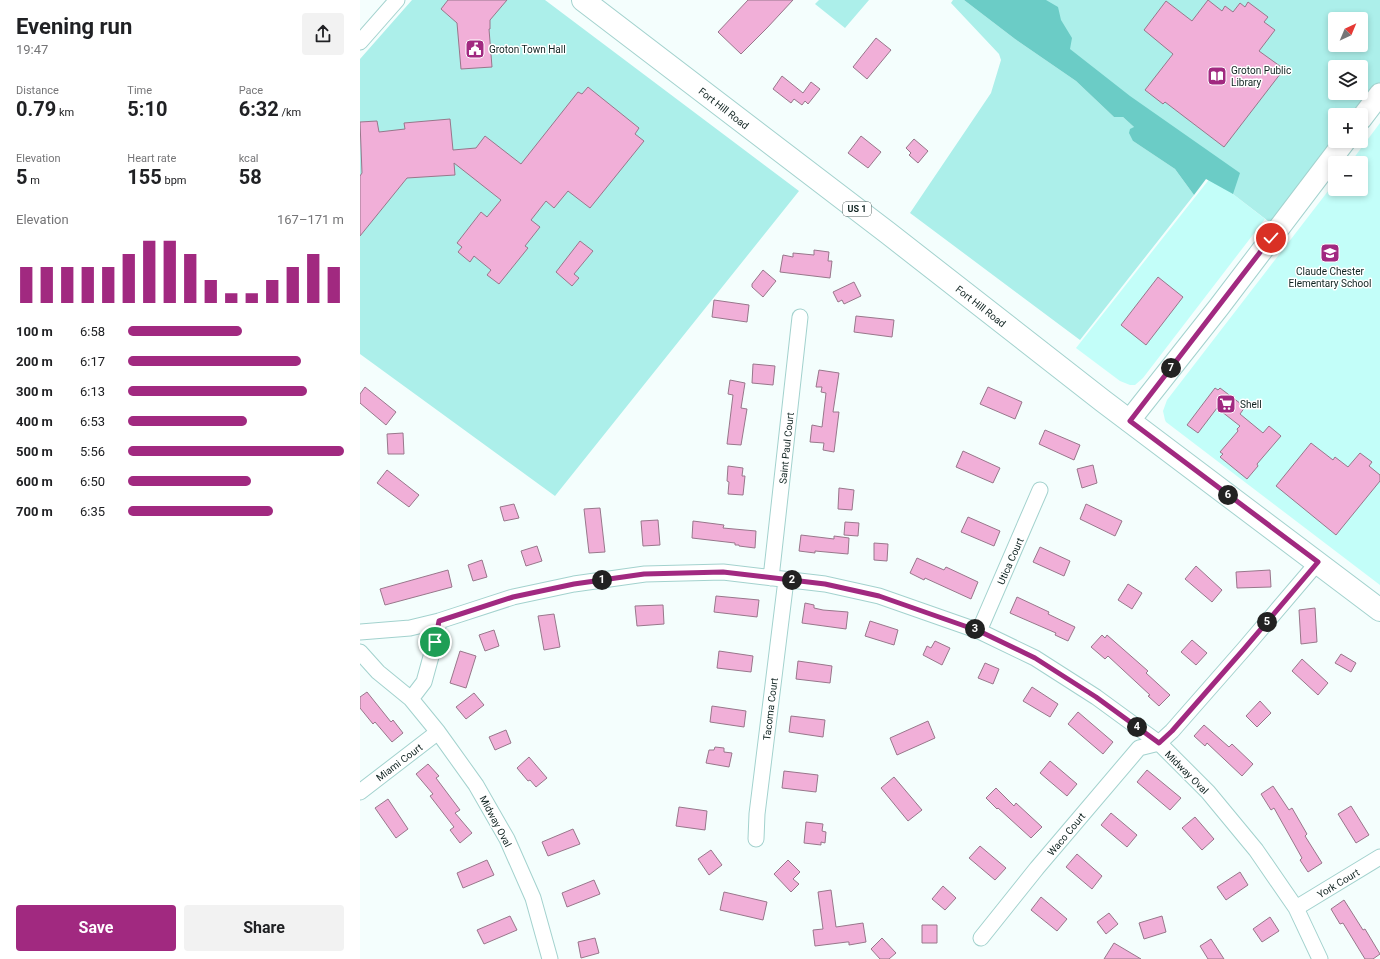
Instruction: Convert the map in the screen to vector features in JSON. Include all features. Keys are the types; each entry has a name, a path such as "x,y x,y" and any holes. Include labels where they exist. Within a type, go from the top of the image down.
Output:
{"main road":[{"name":"Fort Hill Road","path":"583,0 888,233 1130,421 1380,610"},
{"path":"1368,110 1380,94"},
{"path":"1130,421 1340,148"}],"street":[{"path":"363,34 397,0"},
{"name":"Saint Paul Court","path":"771,578 800,317"},
{"name":"Utica Court","path":"979,631 1040,490"},
{"path":"1159,743 1172,731 1318,562"},
{"name":"Midway Oval","path":"360,632 410,628 439,621 513,597 574,584 644,574 723,572 825,584 879,596 979,631 1035,658 1096,697 1159,743 1208,792 1256,850 1296,908 1320,959"},
{"name":"Tacoma Court","path":"756,839 758,806 786,580"},
{"path":"411,699 424,682 439,621"},
{"name":"Midway Oval","path":"360,652 378,672 411,699 438,732 476,785 507,839 534,898 550,959"},
{"name":"Miami Court","path":"360,792 438,732"},
{"name":"Waco Court","path":"981,938 1037,868 1139,748 1159,743"},
{"name":"York Court","path":"1296,908 1380,857"}],"shaded area":[{"path":"412,0 545,0 799,191 555,496 360,354 360,59"},
{"path":"819,0 869,0 845,28 815,4"},
{"path":"953,0 964,0 1015,39 1076,81 1114,117 1123,117 1134,127 1133,141 1175,169 1194,195 1080,340 910,213 991,93 1001,60 999,54 951,3"},
{"path":"964,0 1046,0 1058,7 1061,20 1072,38 1070,49 1130,96 1240,173 1233,194 1206,179 1194,195 1175,169 1133,141 1129,133 1130,129 1134,127 1123,117 1114,117 1076,81 1015,39"},
{"path":"981,0 1380,0 1380,95 1368,108 1328,108 1328,148 1329,148 1270,223 1266,225 1268,221"},
{"path":"1380,123 1380,585 1166,422 1163,411 1167,400 1328,191 1328,196 1368,196 1368,156 1355,156 1361,148 1368,148 1368,139"},
{"path":"1211,177 1265,219 1143,378 1135,385 1130,385 1120,381 1076,348"}],"building":[{"name":"Groton Town Hall","path":"448,0 507,0 490,20 489,29 492,67 461,69 457,23 441,9"},
{"path":"748,0 793,0 741,54 718,32"},
{"name":"Groton Public Library","path":"1208,0 1222,11 1225,6 1233,12 1240,3 1245,7 1248,2 1268,17 1264,22 1275,30 1259,51 1284,69 1224,147 1165,102 1163,104 1145,90 1173,54 1144,30 1166,1 1192,21"},
{"path":"876,38 891,50 867,79 853,67"},
{"path":"782,76 803,93 811,82 820,89 808,104 805,101 802,105 794,99 791,103 773,89"},
{"path":"588,87 639,128 635,134 644,141 590,208 568,191 554,208 546,201 531,220 540,227 525,246 528,248 499,284 487,275 491,270 474,256 470,262 458,252 462,247 457,243 481,212 487,217 501,200 454,163 455,175 407,178 360,236 360,176 362,173 360,122 377,121 379,132 405,129 404,123 450,119 453,150 476,148 485,136 521,164 578,92 582,94"},
{"path":"861,136 881,152 868,168 848,153"},
{"path":"914,139 928,151 918,163 909,155 911,153 906,148"},
{"path":"580,241 593,251 574,274 579,278 572,286 556,272"},
{"path":"814,250 829,252 828,261 832,261 830,278 780,272 783,255 793,257 793,253 814,255"},
{"path":"763,270 776,281 763,297 752,287 752,284"},
{"path":"1158,277 1183,297 1146,345 1121,325"},
{"path":"854,282 861,296 844,304 842,300 838,302 833,292"},
{"path":"714,300 749,305 747,322 712,317"},
{"path":"856,316 894,320 892,337 854,332"},
{"path":"753,364 775,366 773,385 752,383"},
{"path":"819,370 839,373 833,412 839,412 834,452 823,450 824,443 810,442 812,425 822,427 826,393 821,392 822,387 816,387"},
{"path":"730,380 745,383 741,408 747,409 741,445 727,444 733,395 728,394"},
{"path":"365,387 396,412 386,425 360,403 360,394"},
{"path":"988,387 1022,402 1015,419 980,404"},
{"path":"1215,388 1218,390 1220,388 1245,407 1240,414 1263,433 1269,426 1281,436 1257,464 1258,466 1247,479 1220,457 1223,454 1220,452 1238,431 1237,429 1240,426 1217,408 1198,433 1187,425"},
{"path":"1045,430 1080,445 1074,460 1039,444"},
{"path":"403,433 404,454 388,454 387,434"},
{"path":"1311,443 1333,460 1335,457 1348,467 1360,453 1372,462 1369,466 1380,475 1380,481 1336,535 1276,486"},
{"path":"963,451 1000,468 993,483 956,467"},
{"path":"1093,465 1097,483 1082,488 1077,469"},
{"path":"728,466 743,468 742,476 745,476 743,495 728,494"},
{"path":"387,470 419,495 409,507 377,483"},
{"path":"839,488 854,490 852,510 838,509"},
{"path":"514,504 519,518 504,521 500,507"},
{"path":"1086,504 1122,521 1115,536 1080,519"},
{"path":"600,508 605,552 589,553 584,509"},
{"path":"968,517 1000,531 994,546 961,532"},
{"path":"658,520 660,545 643,546 641,521"},
{"path":"693,521 724,525 723,528 756,531 755,548 735,545 735,543 692,538"},
{"path":"845,522 859,523 858,536 844,535"},
{"path":"801,535 834,539 834,536 849,538 848,554 799,551"},
{"path":"874,543 888,544 887,561 874,560"},
{"path":"537,546 542,561 526,566 521,551"},
{"path":"1040,547 1070,561 1064,576 1033,562"},
{"path":"917,558 944,570 946,567 978,582 971,599 925,578 924,580 910,573"},
{"path":"482,560 487,577 473,581 468,565"},
{"path":"1196,566 1222,590 1212,602 1185,579"},
{"path":"448,570 452,587 385,605 380,589"},
{"path":"1270,570 1271,587 1237,588 1236,572"},
{"path":"1128,584 1142,593 1132,609 1118,600"},
{"path":"716,596 759,600 757,617 714,612"},
{"path":"1017,597 1049,612 1048,614 1075,627 1068,641 1055,635 1056,633 1010,613"},
{"path":"805,603 814,605 814,608 823,610 848,612 846,629 802,623"},
{"path":"663,605 664,624 637,626 635,606"},
{"path":"1315,608 1317,642 1301,644 1299,610"},
{"path":"554,614 560,647 544,650 538,616"},
{"path":"870,621 898,630 894,645 865,636"},
{"path":"494,630 499,646 485,651 479,635"},
{"path":"1102,635 1105,638 1107,635 1148,671 1146,673 1170,695 1159,706 1148,696 1150,695 1108,656 1105,659 1091,647"},
{"path":"1192,640 1207,653 1196,665 1181,652"},
{"path":"935,641 950,648 942,665 923,655 927,646 931,648"},
{"path":"460,651 476,656 466,688 450,683"},
{"path":"719,651 753,656 751,672 717,668"},
{"path":"1341,654 1356,663 1351,672 1335,663"},
{"path":"1302,659 1328,683 1318,695 1292,671"},
{"path":"798,661 832,666 830,683 796,679"},
{"path":"985,663 999,669 993,684 978,678"},
{"path":"1032,687 1058,704 1050,717 1023,701"},
{"path":"367,692 391,722 393,720 403,733 392,742 375,722 373,724 360,708 360,697"},
{"path":"474,693 484,705 466,719 456,707"},
{"path":"1260,701 1271,713 1257,727 1246,716"},
{"path":"712,706 746,711 744,727 710,722"},
{"path":"1078,712 1113,742 1103,754 1068,724"},
{"path":"791,716 825,720 823,737 789,732"},
{"path":"928,721 935,738 897,755 890,738"},
{"path":"1204,725 1229,747 1232,744 1253,764 1242,776 1207,743 1205,746 1194,736"},
{"path":"506,730 511,743 495,750 489,737"},
{"path":"715,747 724,748 724,752 732,753 729,767 706,763 709,750 714,750"},
{"path":"529,757 547,778 536,787 530,780 528,781 517,768"},
{"path":"1050,761 1077,784 1067,796 1040,773"},
{"path":"428,764 439,776 436,778 460,810 455,813 472,833 460,843 450,830 454,827 430,796 433,794 416,774"},
{"path":"1147,770 1181,798 1170,810 1137,782"},
{"path":"784,771 818,775 816,792 782,788"},
{"path":"894,777 922,810 908,821 881,788"},
{"path":"1273,786 1289,810 1292,808 1307,834 1305,836 1322,863 1308,872 1300,860 1302,858 1274,808 1271,810 1261,794"},
{"path":"996,788 1014,806 1016,803 1042,827 1031,838 986,798"},
{"path":"388,799 408,829 396,838 375,808"},
{"path":"1351,806 1369,835 1356,843 1338,814"},
{"path":"679,807 707,811 705,830 676,826"},
{"path":"1111,813 1137,835 1127,847 1101,825"},
{"path":"1195,817 1214,839 1202,850 1182,828"},
{"path":"806,822 823,824 822,831 826,832 825,843 821,842 821,845 804,843"},
{"path":"573,829 580,844 548,856 542,842"},
{"path":"980,846 1006,868 995,880 969,858"},
{"path":"711,850 722,865 709,875 698,859"},
{"path":"1077,854 1102,876 1092,889 1066,867"},
{"path":"487,860 494,875 463,888 457,873"},
{"path":"788,860 800,872 793,879 799,884 791,892 774,874"},
{"path":"1240,872 1248,885 1226,900 1217,887"},
{"path":"594,880 600,894 567,907 562,893"},
{"path":"943,886 956,898 945,910 932,899"},
{"path":"831,890 836,927 863,923 866,942 849,945 849,942 847,942 815,946 813,930 823,929 818,892"},
{"path":"724,892 767,902 763,920 720,910"},
{"path":"1041,897 1067,919 1057,931 1031,910"},
{"path":"1344,900 1363,930 1365,929 1380,954 1373,959 1365,959 1343,923 1340,924 1331,909"},
{"path":"1109,913 1118,924 1106,934 1097,922"},
{"path":"510,916 517,930 484,944 477,930"},
{"path":"1162,916 1166,932 1144,939 1139,923"},
{"path":"1270,917 1279,931 1262,942 1253,929"},
{"path":"922,925 937,925 937,943 922,943"},
{"path":"595,938 599,953 581,958 578,942"},
{"path":"882,938 896,953 889,959 880,959 871,949"},
{"path":"1211,939 1224,959 1208,959 1200,946"},
{"path":"1114,943 1141,959 1104,959"}],"place":[{"name":"Groton Town Hall","path":"475,49"},
{"name":"Groton Public Library","path":"1217,76"},
{"name":"Claude Chester Elementary School","path":"1330,253"},
{"name":"Shell","path":"1226,404"}],"route":[{"path":"435,642 439,621 513,597 574,584 644,574 723,572 825,584 879,596 979,631 1035,658 1096,697 1159,743 1172,731 1318,562 1130,421 1271,238"}]}
